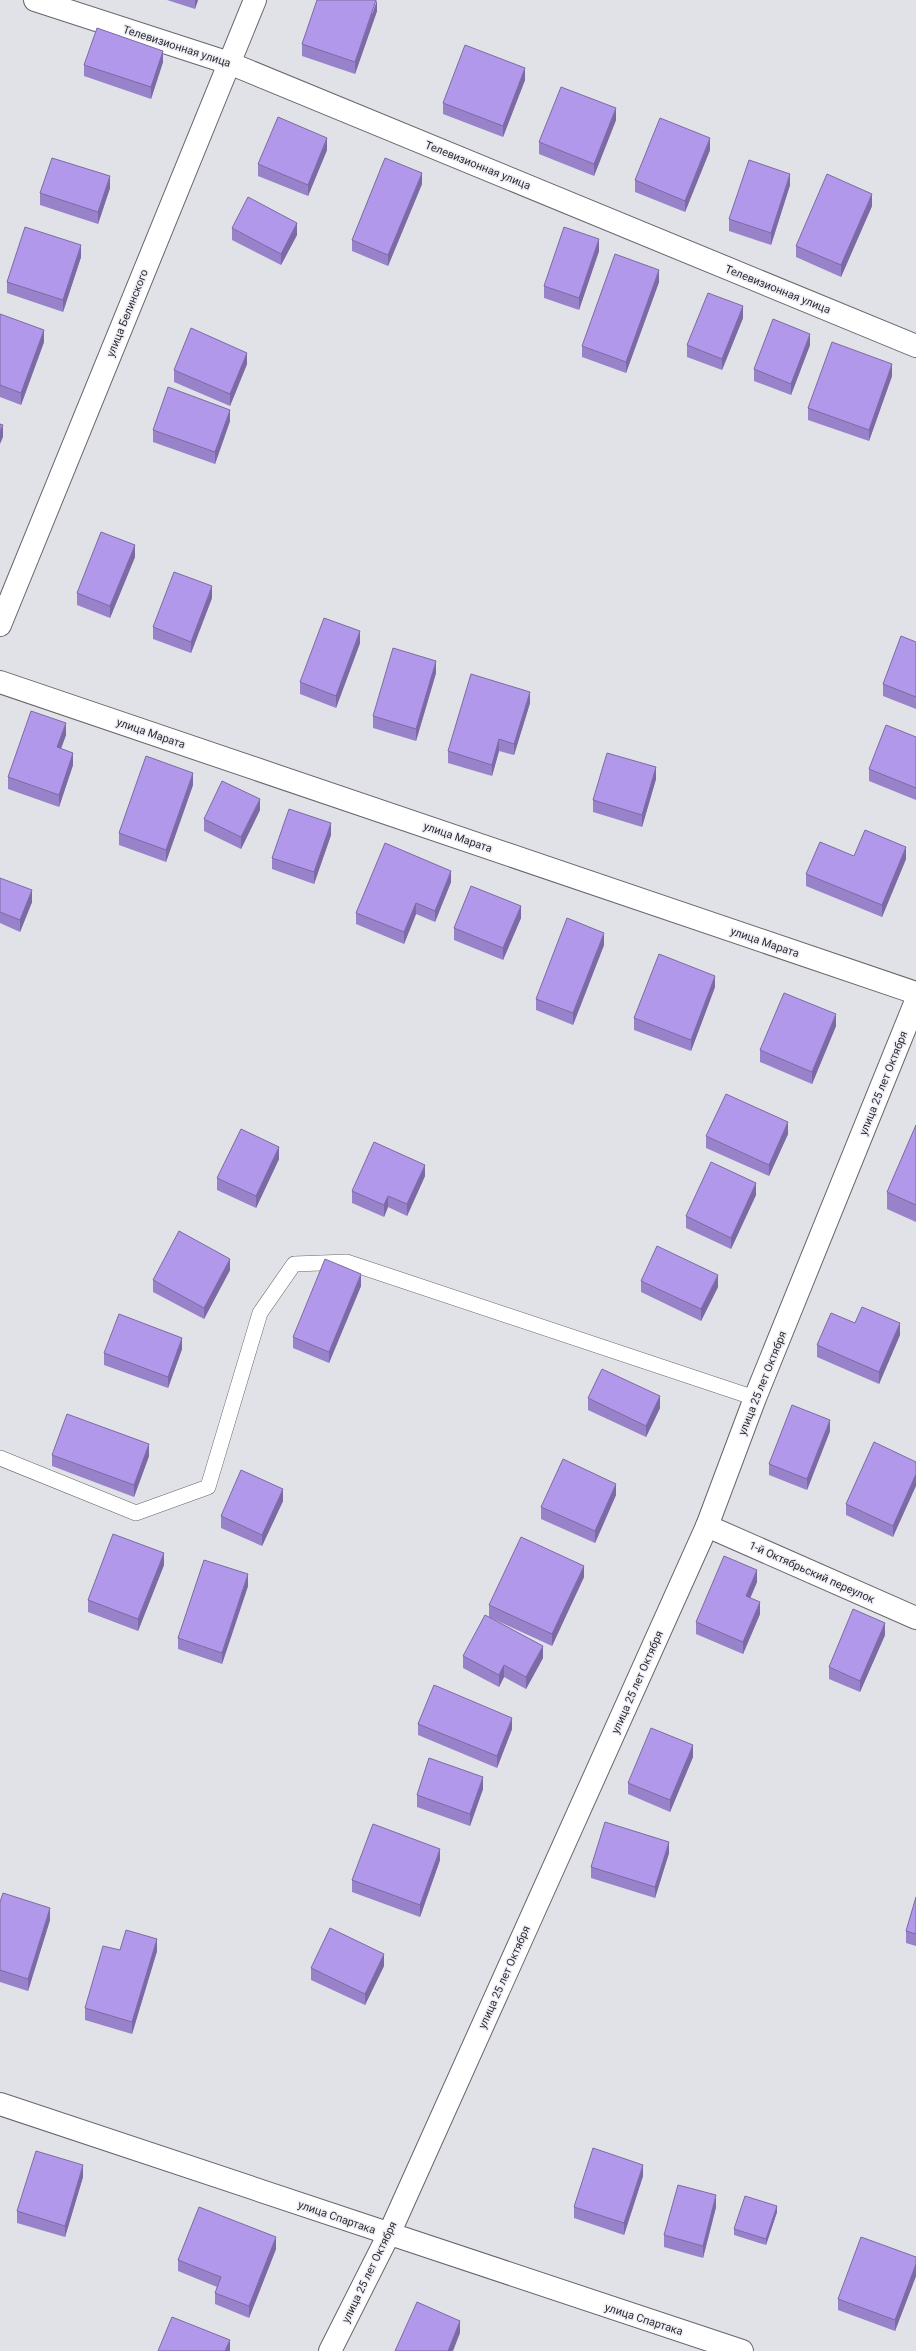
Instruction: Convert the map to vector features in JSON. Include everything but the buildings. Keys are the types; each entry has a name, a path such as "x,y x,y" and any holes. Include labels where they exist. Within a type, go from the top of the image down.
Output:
{"street":[{"name":"Телевизионная улица","path":"35,0 229,63 916,346"},
{"name":"улица Белинского","path":"0,625 255,0"},
{"name":"улица Марата","path":"0,682 916,993"},
{"name":"улица 25 лет Октября","path":"330,2351 389,2234 707,1526 755,1398 916,1001"},
{"name":"1-й Октябрьский переулок","path":"707,1526 916,1618"},
{"name":"улица Спартака","path":"0,2104 742,2351"}],"lane":[{"path":"0,1458 136,1513 208,1487 260,1312 294,1264 346,1262 755,1398"}]}
